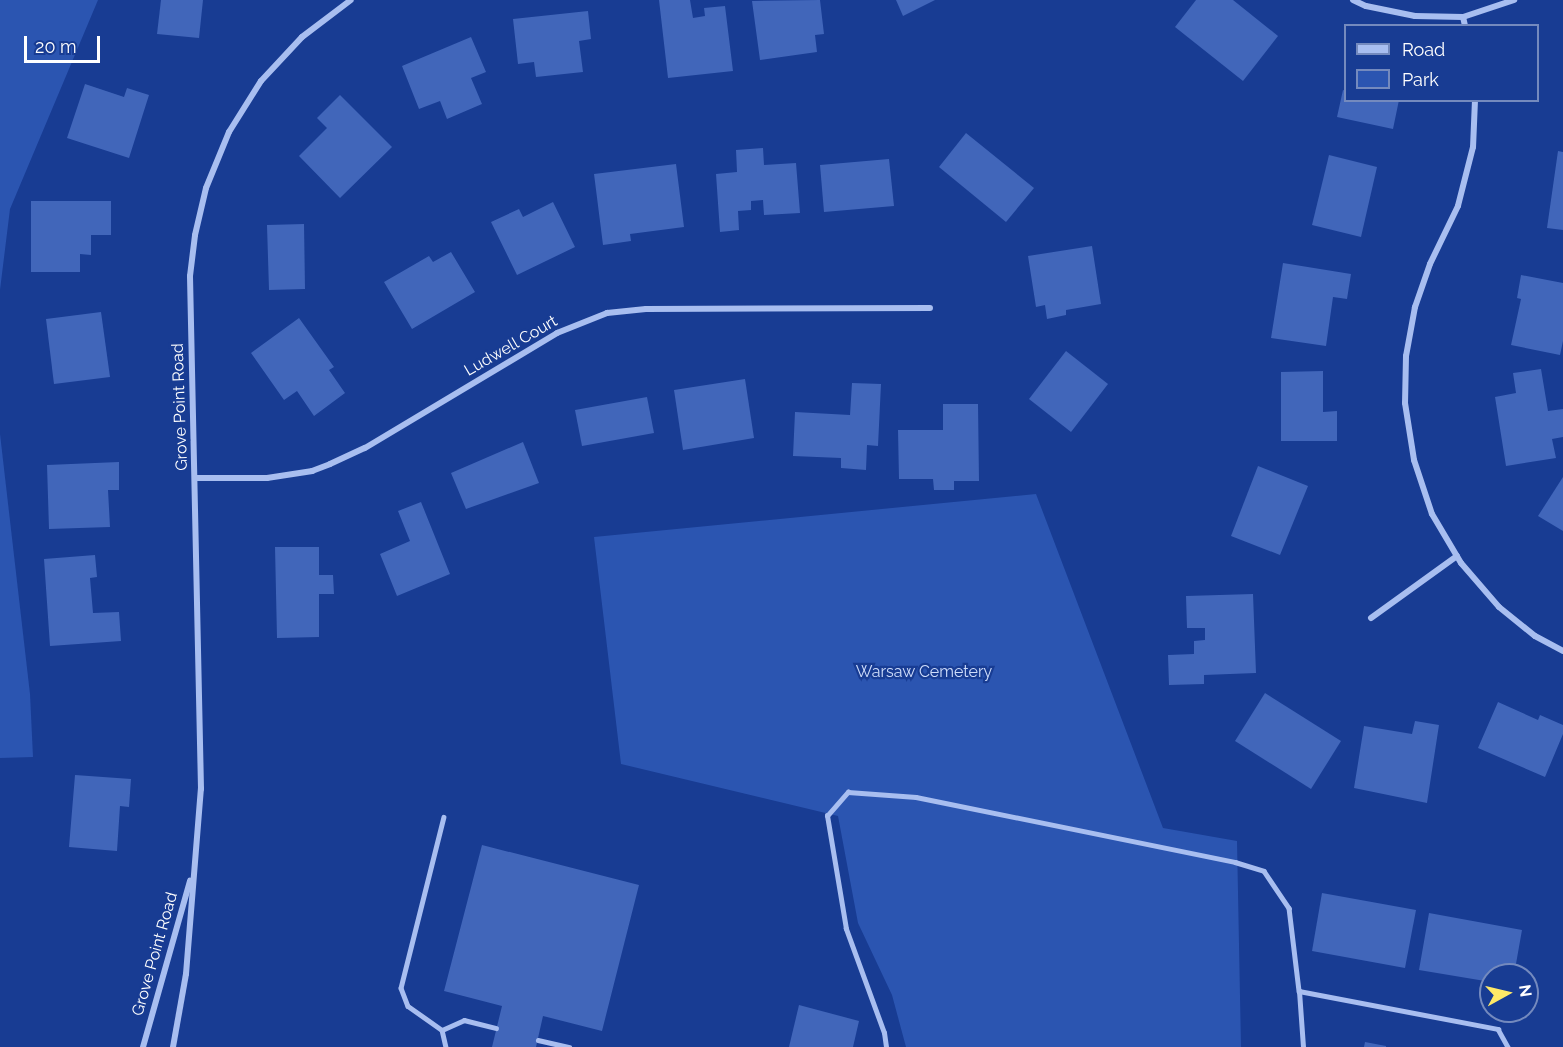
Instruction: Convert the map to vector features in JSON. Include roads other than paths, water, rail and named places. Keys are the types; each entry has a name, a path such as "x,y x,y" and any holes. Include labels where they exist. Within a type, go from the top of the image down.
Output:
{"street":[{"path":"1353,0 1366,6 1415,16 1463,17 1514,0"},
{"name":"Grove Point Road","path":"173,1047 186,974 201,789 190,276 195,235 206,188 229,132 261,81 302,37 347,1"},
{"path":"1463,17 1465,24"},
{"path":"1475,102 1473,147 1458,206 1426,275 1415,307 1406,356 1405,403 1413,460 1432,514 1457,556 1499,607 1535,636 1563,651"},
{"name":"Ludwell Court","path":"196,478 267,478 312,471 330,464 365,448 558,333 607,314 646,309 930,308"},
{"path":"1371,618 1457,556"},
{"name":"Grove Point Road","path":"143,1047 194,869"}],"lane":[{"path":"886,1047 884,1033 846,929 827,816 848,792 916,797 1235,862 1264,871 1288,908 1299,991 1303,1047"},
{"path":"444,817 401,988 408,1006 442,1030 447,1047"},
{"path":"1299,991 1498,1029 1508,1047"},
{"path":"442,1030 464,1020 496,1028"},
{"path":"538,1040 569,1047"}],"park label":[{"name":"Warsaw Cemetery","path":"924,672"}]}
